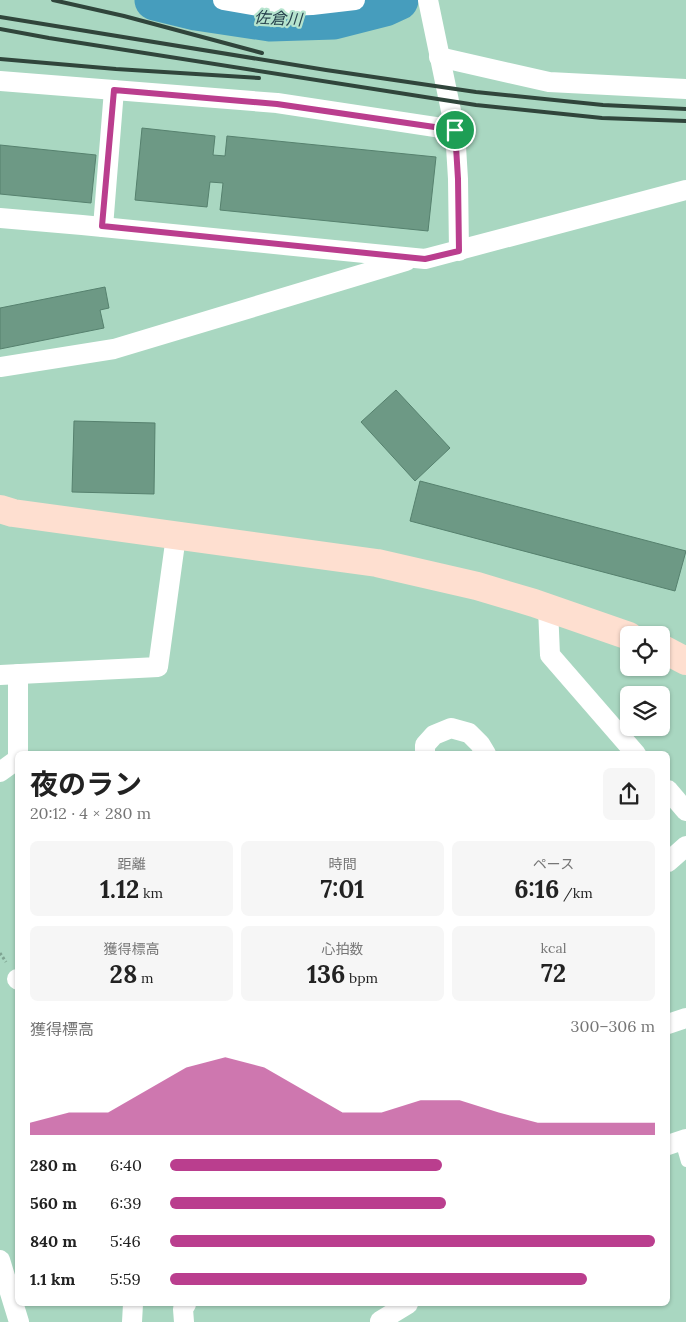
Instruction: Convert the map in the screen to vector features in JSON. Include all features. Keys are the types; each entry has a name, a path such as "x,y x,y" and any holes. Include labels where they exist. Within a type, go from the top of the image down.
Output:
{"street":[{"path":"223,0 266,7 312,5 355,0"},
{"path":"430,1 439,57 455,130 459,251"},
{"path":"439,57 549,82 686,89"},
{"path":"0,81 277,104 455,130"},
{"path":"102,226 114,90"},
{"path":"0,218 102,226 425,259 686,190"},
{"path":"0,367 114,349 416,258"},
{"path":"0,509 13,513 377,563 477,586 620,633"},
{"path":"18,751 9,675 158,667 176,536"},
{"path":"548,608 550,655 633,751"},
{"path":"670,653 686,661"},
{"path":"425,751 425,745 434,735 452,728 469,733 484,751"},
{"path":"0,772 15,761"},
{"path":"670,792 686,812"},
{"path":"670,860 686,846"},
{"path":"670,1023 686,1018"},
{"path":"0,1260 19,1322"},
{"path":"132,1306 132,1322"},
{"path":"184,1322 183,1309 185,1306"},
{"path":"380,1321 405,1306"}],"lane":[{"path":"678,1142 686,1162"}],"building":[{"path":"142,128 215,136 213,155 225,156 227,136 436,157 428,231 220,210 223,183 210,182 207,207 135,200"},
{"path":"0,145 96,155 91,203 0,194"},
{"path":"105,287 109,308 100,310 104,328 0,349 0,308"},
{"path":"396,390 450,448 415,481 361,422"},
{"path":"74,421 155,423 154,494 72,492"},
{"path":"420,481 686,551 675,591 410,521"}],"waterway":[{"name":"佐倉川","path":"155,0 196,10 270,21 334,19 385,6 398,0"}],"railway":[{"path":"53,0 124,16 262,53"},
{"path":"0,17 326,70 476,92 603,105 686,109"},
{"path":"0,29 476,105 602,118 686,121"},
{"path":"0,59 259,78"}],"route":[{"path":"114,90 277,104 455,130 459,251 425,259 102,226 114,90"}]}
